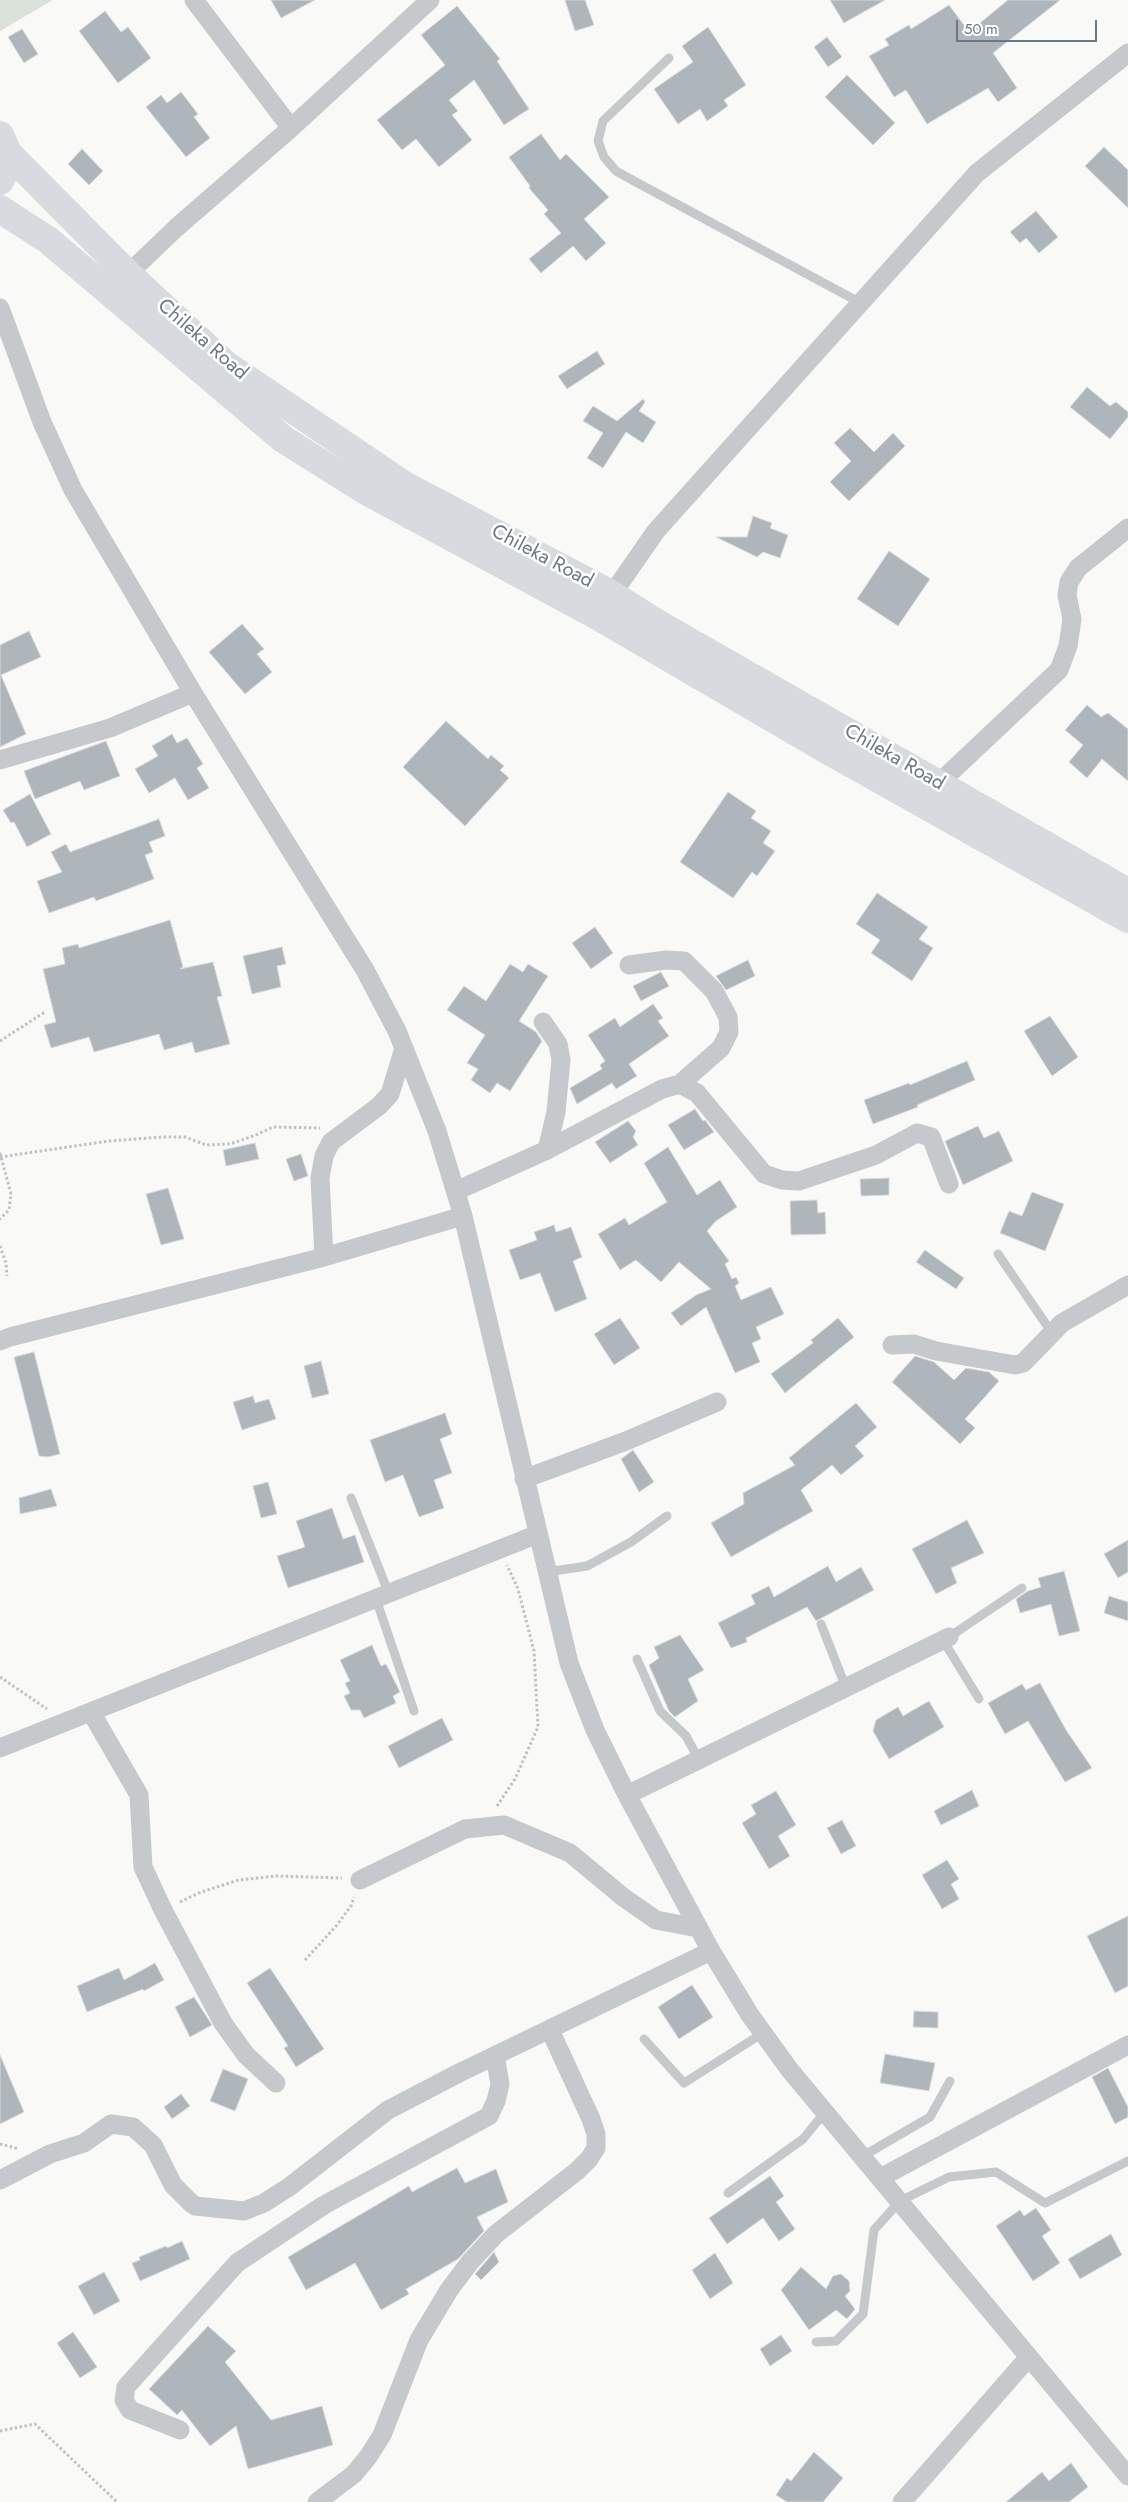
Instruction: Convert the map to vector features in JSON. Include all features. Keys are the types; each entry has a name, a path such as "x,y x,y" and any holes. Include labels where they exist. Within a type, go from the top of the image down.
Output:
{"highway":[{"name":"Chileka Road","path":"4,144 128,274 225,364 406,486 605,605 825,749 1128,919"},
{"name":"Chileka Road","path":"0,180 8,164 4,144"},
{"name":"Chileka Road","path":"0,209 48,240 283,439 364,490 605,605 662,626 1128,892"}],"street":[{"path":"194,0 291,128"},
{"path":"128,274 176,228 291,128 430,0"},
{"path":"605,605 656,530 977,173 1128,53"},
{"path":"0,308 42,422 73,490 193,693 365,970 404,1048 437,1131 463,1216 569,1663 595,1730 627,1795 711,1951 763,2033 789,2069 1128,2476"},
{"path":"938,784 1059,670 1068,646 1072,619 1067,594 1069,582 1078,568 1128,528"},
{"path":"0,760 110,728 193,693"},
{"path":"456,1191 547,1150 662,1089 680,1084 720,1048 729,1032 728,1017 714,991 684,961 666,960 629,966"},
{"path":"543,1022 558,1044 561,1060 556,1112 547,1150"},
{"path":"324,1257 320,1178 324,1156 331,1142 379,1106 390,1094 404,1048"},
{"path":"680,1084 697,1093 764,1174 782,1180 799,1181 876,1156 917,1133 931,1137 949,1184"},
{"path":"0,1341 324,1257 463,1216"},
{"path":"892,1345 914,1344 936,1351 1015,1365 1023,1363 1062,1323 1128,1285"},
{"path":"524,1479 626,1441 717,1402"},
{"path":"0,1748 538,1534"},
{"path":"627,1795 946,1638"},
{"path":"91,1712 139,1795 143,1867 163,1910 223,2023 246,2055 276,2083"},
{"path":"360,1880 465,1829 504,1824 570,1853 623,1898 656,1920 698,1928"},
{"path":"0,2180 50,2154 84,2143 111,2124 133,2126 154,2145 174,2184 191,2203 196,2206 244,2211 264,2203 289,2187 388,2110 711,1951"},
{"path":"316,2502 354,2474 368,2457 382,2435 419,2340 449,2290 470,2262 496,2234 577,2171 589,2159 596,2148 596,2134 591,2118 550,2030"},
{"path":"880,2178 1128,2044"},
{"path":"180,2430 130,2410 124,2400 126,2387 237,2263 324,2205 489,2116 496,2101 500,2084 495,2056"},
{"path":"902,2502 1029,2357"}],"lane":[{"path":"668,58 603,121 598,141 604,157 616,171 859,302"},
{"path":"998,1254 1052,1333"},
{"path":"351,1498 382,1596 414,1711"},
{"path":"547,1572 587,1566 631,1542 667,1516"},
{"path":"979,1699 946,1638 1022,1588"},
{"path":"821,1624 846,1688"},
{"path":"637,1659 660,1711 686,1736 699,1760"},
{"path":"644,2039 684,2083 763,2033"},
{"path":"863,2156 930,2118 950,2081"},
{"path":"728,2193 803,2139 825,2111"},
{"path":"816,2342 836,2341 863,2314 874,2230 900,2201 949,2177 996,2172 1045,2203 1128,2161"}],"path":[{"path":"0,1041 45,1012"},
{"path":"1,1155 16,1156 109,1141 163,1138 185,1137 206,1144 230,1144 256,1136 272,1126 310,1129 353,1125"},
{"path":"0,1163 1,1155"},
{"path":"0,1219 9,1210 11,1194 1,1155"},
{"path":"0,1246 6,1263 7,1276"},
{"path":"492,1810 499,1805 515,1779 538,1727 534,1651 518,1589 500,1548"},
{"path":"0,1677 64,1721"},
{"path":"163,1910 201,1892 239,1880 276,1876 320,1876 360,1880 351,1906 305,1960"},
{"path":"0,2431 35,2424 116,2502"}],"shaded area":[{"path":"0,0 53,0 0,31"}],"building":[{"path":"271,0 315,0 281,18"},
{"path":"565,0 585,0 594,25 575,31"},
{"path":"830,0 885,0 844,23"},
{"path":"1008,0 1060,0 993,53 1017,88 998,102 988,88 927,124 906,90 894,97 869,56 889,45 885,39 909,25 911,29 949,5 969,32"},
{"path":"457,6 500,59 497,61 529,109 504,125 474,80 449,100 458,111 452,115 472,140 439,167 416,139 402,150 377,120 445,65 421,35"},
{"path":"105,11 121,32 128,27 151,58 118,83 79,31"},
{"path":"708,27 746,85 724,100 728,106 707,121 700,109 678,124 654,89 693,62 682,46"},
{"path":"22,29 38,54 24,63 8,37"},
{"path":"827,37 842,57 828,67 814,47"},
{"path":"847,75 895,123 873,145 825,97"},
{"path":"181,92 198,114 194,117 210,138 186,157 146,107 161,95 167,103"},
{"path":"541,134 560,160 566,154 609,197 584,219 606,243 586,261 573,246 541,273 529,259 561,233 544,214 548,210 529,188 530,186 509,157"},
{"path":"1104,147 1128,170 1128,208 1085,166"},
{"path":"82,149 103,171 89,185 68,164"},
{"path":"1036,211 1058,237 1039,253 1026,238 1020,243 1010,232"},
{"path":"597,351 605,364 567,389 558,376"},
{"path":"1087,387 1110,406 1116,402 1128,412 1128,417 1110,439 1070,407"},
{"path":"643,399 645,402 639,411 656,422 643,443 626,432 603,468 587,458 603,433 583,421 593,406 617,421"},
{"path":"850,428 874,452 893,433 905,446 849,501 830,482 851,461 834,443"},
{"path":"753,516 772,523 770,528 788,535 780,558 763,552 757,557 716,537 747,537"},
{"path":"889,551 930,579 898,626 857,599"},
{"path":"242,624 264,649 257,654 272,672 245,694 209,652"},
{"path":"29,631 41,657 1,675 26,734 0,747 0,645"},
{"path":"1087,705 1101,717 1108,713 1128,729 1128,781 1102,759 1087,778 1069,762 1083,745 1065,730"},
{"path":"446,721 488,759 491,755 504,766 500,770 509,778 465,826 403,767"},
{"path":"172,734 177,743 187,738 203,764 197,768 209,788 188,800 175,778 149,793 135,769 158,756 152,746"},
{"path":"106,741 120,776 84,790 80,781 35,799 24,771"},
{"path":"728,792 756,811 751,818 771,831 763,843 775,851 757,876 752,872 733,898 680,862"},
{"path":"30,794 51,834 27,847 14,822 11,823 3,810"},
{"path":"159,819 165,836 149,842 153,852 145,855 154,879 96,901 94,897 49,913 37,881 62,872 51,852 66,844 70,852"},
{"path":"877,893 928,927 919,939 933,948 912,981 871,953 880,940 856,924"},
{"path":"170,920 183,967 180,969 213,962 222,996 217,997 230,1044 195,1053 192,1042 164,1050 159,1034 94,1052 89,1037 51,1048 44,1025 56,1022 43,969 65,964 62,948 78,944 79,948"},
{"path":"595,927 613,953 591,969 572,943"},
{"path":"282,947 286,964 277,966 281,987 252,994 243,956"},
{"path":"748,960 755,976 726,990 716,976"},
{"path":"510,964 523,972 528,964 548,976 519,1021 536,1032 542,1041 510,1091 497,1083 490,1093 471,1080 478,1069 467,1063 485,1035 447,1010 464,986 486,1001"},
{"path":"661,972 669,986 641,1001 633,986"},
{"path":"653,1004 663,1018 658,1021 669,1036 629,1064 637,1076 616,1089 612,1083 577,1104 570,1088 602,1069 600,1065 605,1061 588,1035 615,1018 620,1027"},
{"path":"1050,1016 1078,1057 1052,1076 1024,1031"},
{"path":"967,1061 975,1080 917,1105 918,1107 873,1124 864,1100 909,1083 910,1085"},
{"path":"695,1109 714,1132 684,1150 668,1125"},
{"path":"628,1121 636,1131 633,1137 638,1145 610,1163 595,1142"},
{"path":"978,1126 984,1138 999,1131 1013,1161 963,1185 945,1141"},
{"path":"255,1143 259,1159 226,1166 223,1150"},
{"path":"668,1147 697,1195 720,1180 737,1207 716,1221 707,1231 729,1261 725,1264 732,1279 736,1277 739,1283 735,1286 741,1300 771,1287 784,1314 756,1327 761,1339 752,1343 760,1362 735,1373 706,1307 681,1326 671,1313 696,1295 711,1289 679,1262 661,1282 636,1260 620,1270 598,1234 625,1218 629,1225 667,1202 644,1163"},
{"path":"301,1154 308,1176 294,1181 286,1159"},
{"path":"889,1178 889,1195 861,1196 860,1179"},
{"path":"168,1188 184,1239 161,1245 146,1194"},
{"path":"1032,1192 1064,1204 1045,1251 1000,1233 1009,1211 1022,1216"},
{"path":"817,1200 818,1213 825,1212 826,1234 791,1235 790,1201"},
{"path":"554,1225 556,1232 571,1227 582,1257 573,1261 587,1299 555,1312 540,1273 520,1280 509,1250 537,1240 534,1232"},
{"path":"925,1250 964,1278 956,1289 916,1262"},
{"path":"620,1318 640,1348 614,1365 594,1334"},
{"path":"838,1318 854,1337 785,1393 771,1374 813,1343 811,1340"},
{"path":"34,1352 60,1454 48,1457 39,1456 14,1357"},
{"path":"915,1356 934,1362 954,1380 966,1368 989,1372 999,1381 965,1419 975,1428 960,1444 892,1382"},
{"path":"321,1361 329,1394 312,1398 304,1366"},
{"path":"253,1396 255,1403 269,1399 276,1419 242,1430 233,1402"},
{"path":"856,1403 877,1427 855,1446 864,1456 841,1475 832,1465 801,1490 813,1511 731,1557 711,1523 744,1504 743,1493 795,1465 789,1458"},
{"path":"445,1413 452,1434 440,1439 452,1473 434,1480 444,1508 419,1517 403,1475 385,1482 370,1440"},
{"path":"633,1450 654,1482 639,1492 621,1459"},
{"path":"268,1482 277,1514 261,1518 253,1486"},
{"path":"51,1489 57,1506 20,1514 19,1498"},
{"path":"332,1508 343,1539 355,1535 364,1562 288,1588 277,1556 305,1547 296,1521"},
{"path":"967,1520 984,1553 951,1568 957,1583 936,1594 912,1549"},
{"path":"1128,1540 1128,1572 1118,1578 1104,1554"},
{"path":"828,1566 836,1582 861,1567 874,1590 816,1621 807,1607 746,1638 747,1642 731,1648 718,1623 755,1604 751,1595 769,1586 774,1597"},
{"path":"1064,1571 1080,1631 1059,1636 1051,1604 1020,1613 1016,1599 1028,1591 1041,1587 1038,1578"},
{"path":"1109,1596 1128,1602 1128,1621 1104,1613"},
{"path":"680,1635 704,1670 688,1679 698,1701 675,1717 669,1711 649,1665 659,1658 654,1647"},
{"path":"372,1645 381,1666 386,1664 400,1692 393,1696 396,1703 364,1718 360,1710 351,1710 344,1696 350,1693 345,1683 350,1681 340,1660"},
{"path":"1040,1683 1066,1730 1092,1768 1065,1782 1028,1721 1005,1734 988,1703 1022,1684 1026,1690"},
{"path":"929,1701 944,1727 889,1759 873,1731 876,1720 898,1707 903,1716"},
{"path":"442,1718 453,1740 399,1768 388,1746"},
{"path":"972,1790 979,1806 941,1825 934,1811"},
{"path":"776,1791 796,1825 778,1836 790,1856 769,1869 742,1823 756,1814 751,1805"},
{"path":"842,1820 856,1846 841,1854 827,1828"},
{"path":"947,1860 959,1879 951,1884 959,1899 942,1909 922,1875"},
{"path":"1128,1916 1128,1986 1115,1993 1087,1936"},
{"path":"155,1963 164,1980 144,1991 143,1989 87,2012 77,1986 119,1968 124,1980"},
{"path":"270,1968 324,2049 296,2067 284,2048 288,2046 247,1983"},
{"path":"692,1985 713,2017 679,2039 658,2007"},
{"path":"194,1997 212,2025 190,2037 175,2007"},
{"path":"914,2011 938,2012 938,2028 913,2027"},
{"path":"885,2054 935,2063 929,2091 880,2083"},
{"path":"0,2055 24,2112 0,2124"},
{"path":"1108,2068 1128,2107 1128,2117 1115,2124 1092,2077"},
{"path":"223,2069 248,2079 235,2111 210,2101"},
{"path":"181,2094 190,2106 172,2119 164,2107"},
{"path":"457,2168 465,2183 496,2169 508,2202 477,2217 484,2231 458,2259 406,2289 409,2294 381,2310 355,2263 306,2290 288,2257 409,2186 412,2192"},
{"path":"770,2176 784,2196 776,2202 795,2229 779,2241 763,2218 727,2244 709,2218"},
{"path":"1036,2208 1051,2230 1042,2236 1060,2263 1033,2281 996,2226 1020,2210 1024,2216"},
{"path":"1111,2234 1122,2255 1080,2279 1068,2259"},
{"path":"182,2241 190,2259 140,2281 132,2263 140,2260 139,2257"},
{"path":"494,2252 499,2262 481,2280 475,2274"},
{"path":"715,2253 733,2283 710,2299 692,2270"},
{"path":"801,2267 826,2289 833,2276 841,2274 849,2281 850,2291 845,2296 855,2309 847,2319 836,2310 809,2330 781,2290"},
{"path":"104,2272 120,2301 94,2315 78,2286"},
{"path":"208,2326 236,2351 225,2362 271,2420 322,2406 333,2445 248,2469 236,2426 210,2446 182,2410 177,2415 149,2389"},
{"path":"73,2332 97,2367 80,2378 57,2343"},
{"path":"781,2335 792,2351 770,2366 760,2349"},
{"path":"814,2452 843,2478 823,2502 787,2502 776,2495 787,2478 791,2481"},
{"path":"1071,2463 1088,2487 1069,2502 1006,2502 1042,2472 1049,2481"}]}
